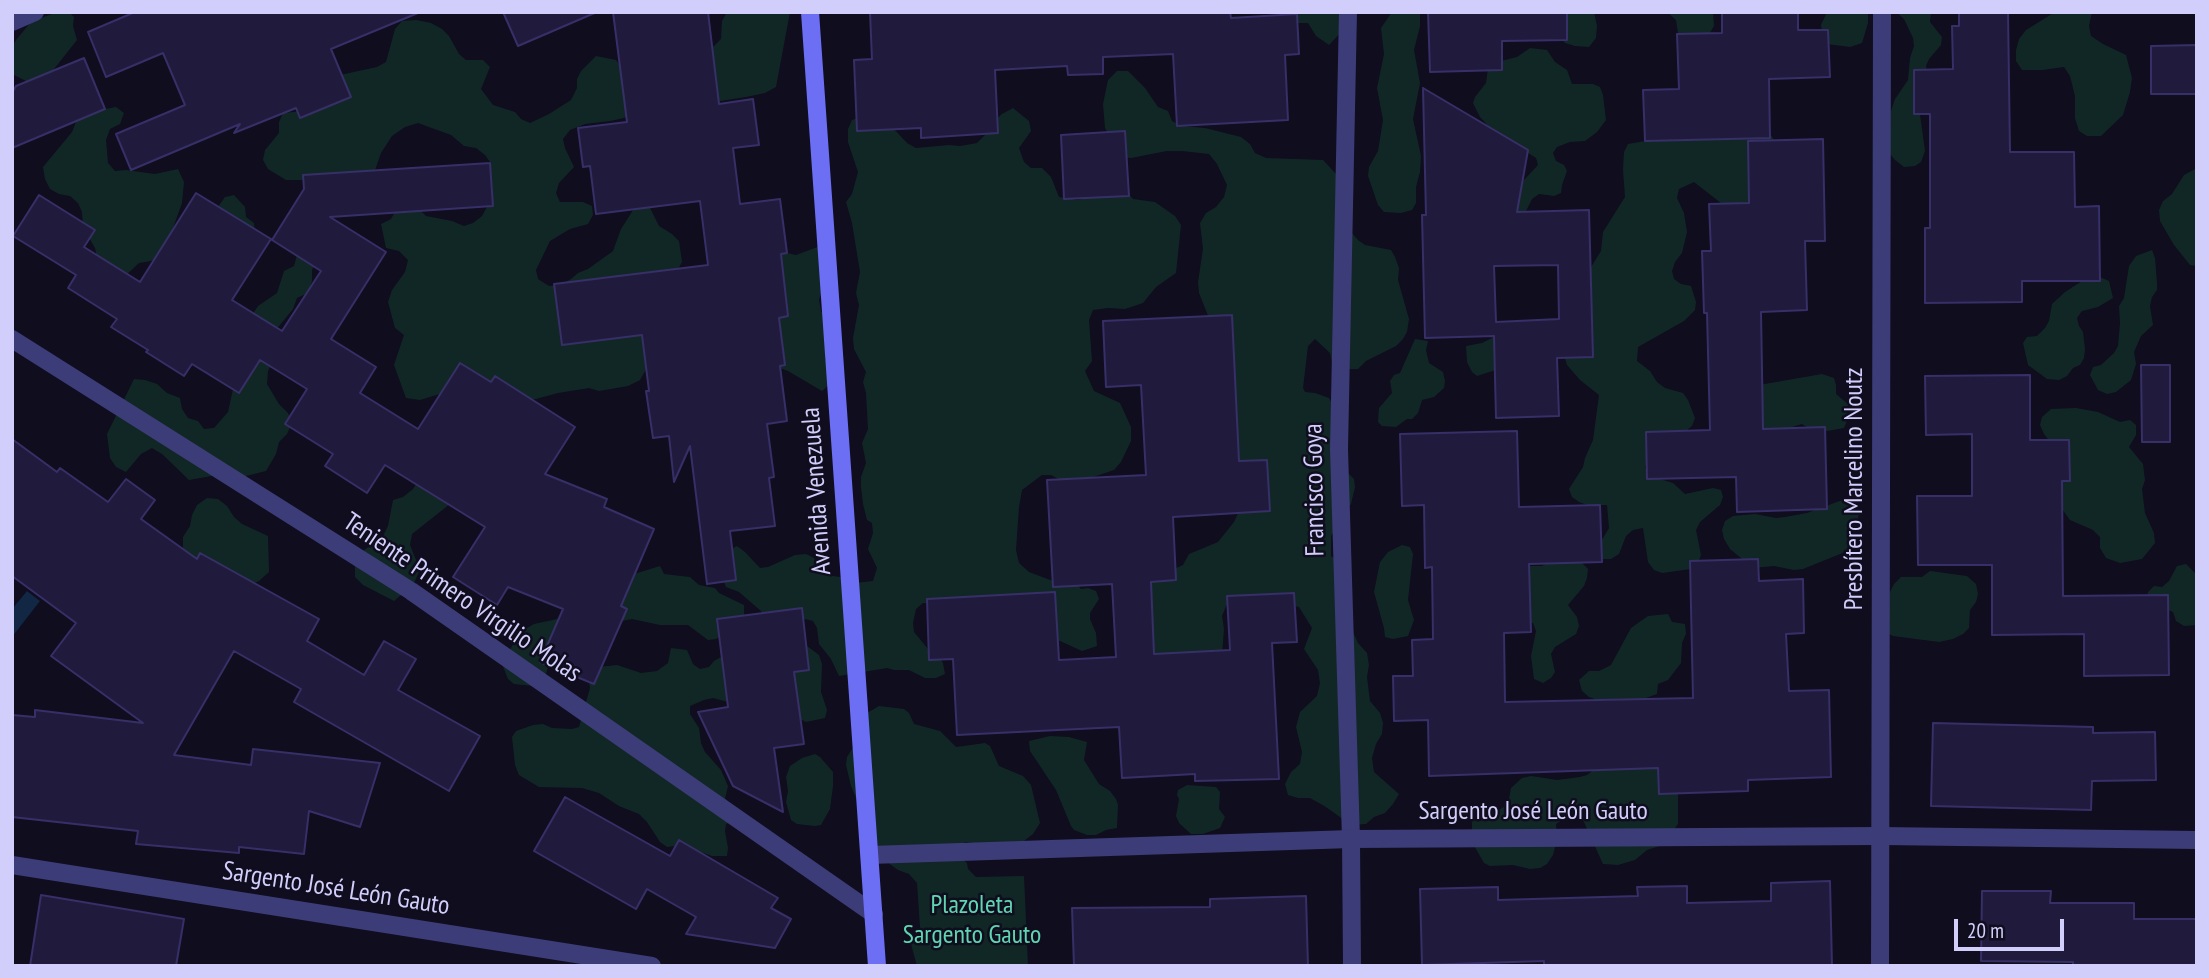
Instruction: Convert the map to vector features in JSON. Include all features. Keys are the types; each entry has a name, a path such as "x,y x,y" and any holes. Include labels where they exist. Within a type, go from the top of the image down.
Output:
{"main road":[{"name":"Avenida Venezuela","path":"810,12 877,966"}],"street":[{"path":"12,22 35,12"},
{"name":"Francisco Goya","path":"1348,12 1339,449 1351,839 1352,966"},
{"name":"Presbítero Marcelino Noutz","path":"1880,966 1882,12"},
{"name":"Teniente Primero Virgilio Molas","path":"12,340 411,591 874,914"},
{"name":"Sargento José León Gauto","path":"870,855 1351,839 1881,836 2197,840"},
{"name":"Sargento José León Gauto","path":"12,865 652,966"}],"green space":[{"path":"57,12 69,12 74,17 73,26 77,40 43,83 32,84 12,74 12,47 16,40 31,22"},
{"path":"727,12 790,12 776,87 765,93 714,102 705,55 721,39 722,21"},
{"path":"1281,12 1348,12 1347,26 1329,45 1316,36 1308,23 1286,19"},
{"path":"1392,12 1420,12 1420,26 1414,50 1420,83 1413,119 1421,156 1420,172 1416,203 1412,210 1401,213 1384,212 1378,205 1368,176 1369,167 1378,151 1383,120 1377,88 1384,54 1381,28"},
{"path":"1561,12 1594,12 1596,38 1589,47 1565,43 1557,34"},
{"path":"1667,12 1713,12 1714,26 1708,36 1687,40 1678,33 1676,20"},
{"path":"1827,12 1868,12 1862,43 1850,47 1827,44 1821,25"},
{"path":"1896,12 1931,12 1930,22 1942,37 1941,45 1926,66 1929,82 1919,107 1925,151 1921,162 1915,166 1904,167 1889,153 1891,111 1895,99 1908,80 1914,46 1904,19"},
{"path":"2055,12 2092,12 2089,26 2091,36 2126,55 2132,78 2123,115 2101,136 2087,136 2079,131 2075,118 2075,96 2070,76 2064,67 2022,70 2016,61 2019,39 2026,30"},
{"path":"416,20 442,29 466,60 483,60 490,67 481,89 493,105 515,112 530,123 571,100 581,71 596,56 616,60 629,78 633,113 624,118 585,124 570,130 563,139 574,167 559,183 556,193 560,202 583,202 592,206 593,215 588,224 570,229 550,241 536,270 538,279 549,286 560,285 613,251 621,229 635,207 650,208 659,226 679,241 682,262 677,271 652,359 640,380 628,386 599,391 589,388 532,400 446,392 420,400 406,398 394,365 404,335 395,328 388,302 392,290 405,272 408,260 399,251 386,248 381,224 391,219 396,210 415,205 426,216 464,226 473,223 482,216 493,196 490,162 476,148 464,146 451,135 418,123 405,127 392,136 381,153 374,173 314,180 286,180 268,169 263,160 265,150 279,133 279,122 283,113 304,111 340,75 377,67 386,62 395,29 402,21"},
{"path":"1530,48 1547,50 1555,62 1567,70 1572,84 1593,84 1600,87 1606,120 1597,132 1585,141 1570,142 1557,147 1553,153 1556,161 1564,165 1567,171 1561,193 1554,196 1539,194 1532,199 1526,211 1518,214 1513,210 1504,188 1523,181 1538,165 1536,158 1491,129 1480,117 1473,103 1486,83 1488,68 1493,63 1517,57"},
{"path":"1117,71 1128,71 1145,88 1158,107 1168,111 1172,121 1182,126 1205,128 1241,137 1250,144 1255,153 1266,158 1323,160 1337,175 1350,213 1352,233 1365,245 1391,250 1399,268 1398,280 1409,319 1403,339 1396,346 1366,361 1358,369 1345,369 1332,362 1330,353 1315,339 1308,346 1303,388 1305,392 1329,398 1332,403 1332,442 1354,479 1351,504 1331,536 1331,556 1345,565 1353,632 1367,653 1370,701 1380,713 1383,723 1382,734 1372,758 1374,772 1399,794 1385,813 1366,824 1351,825 1310,798 1288,795 1285,784 1291,772 1300,764 1302,752 1296,727 1300,712 1317,696 1320,683 1318,670 1304,649 1312,628 1299,607 1238,603 1226,606 1222,616 1222,655 1175,666 1148,649 1146,611 1151,579 1183,565 1189,554 1218,542 1239,511 1209,318 1199,293 1198,282 1203,249 1200,223 1206,213 1216,207 1224,197 1227,185 1209,154 1167,151 1131,158 1120,157 1105,128 1103,104 1108,80"},
{"path":"116,107 124,113 120,124 110,129 106,140 108,163 115,171 155,174 178,169 184,182 182,203 163,256 139,263 122,279 98,262 95,248 83,227 78,203 70,196 50,189 43,167 72,132 83,113"},
{"path":"1013,108 1029,121 1031,131 1019,148 1024,162 1031,168 1042,168 1051,177 1059,197 1077,200 1126,191 1133,199 1155,202 1175,216 1181,225 1176,273 1156,287 1143,303 1125,309 1093,310 1089,320 1092,361 1085,371 1094,391 1120,403 1131,427 1131,441 1121,462 1114,470 1087,479 1064,482 1051,475 1042,475 1022,490 1016,550 1019,563 1029,572 1053,581 1072,578 1081,589 1096,591 1099,599 1090,613 1090,619 1096,633 1097,646 1082,651 1060,641 931,603 923,603 916,609 914,632 928,649 936,651 943,663 945,674 936,678 925,678 909,670 887,668 839,676 831,659 819,644 817,628 813,621 805,619 798,626 764,619 761,611 739,592 726,587 722,577 729,550 737,546 760,568 795,555 806,554 814,558 826,575 847,578 855,583 873,581 877,568 868,549 873,533 872,523 867,520 861,487 866,463 862,443 868,429 863,382 866,372 854,349 853,338 859,305 856,293 860,272 846,202 852,194 858,172 848,142 848,129 852,120 861,117 892,127 907,143 916,148 960,146 977,143 985,135 988,126"},
{"path":"1770,134 1775,141 1763,201 1726,207 1694,182 1679,189 1677,198 1684,213 1687,232 1682,253 1672,271 1674,279 1691,286 1696,302 1695,310 1684,321 1638,347 1637,361 1665,388 1683,393 1695,418 1686,431 1654,452 1645,467 1650,476 1673,483 1685,494 1713,488 1721,490 1723,497 1720,505 1700,522 1696,530 1701,555 1698,563 1691,569 1662,573 1654,570 1648,562 1643,528 1633,530 1626,536 1619,554 1611,559 1602,559 1600,543 1609,528 1607,505 1587,505 1579,502 1572,497 1569,489 1583,467 1593,440 1599,395 1580,380 1567,365 1564,355 1586,275 1601,251 1603,232 1625,197 1624,152 1628,144 1657,139"},
{"path":"2197,168 2197,266 2190,265 2174,245 2160,221 2159,210 2184,175"},
{"path":"234,195 245,207 246,217 254,223 255,233 210,218 225,197"},
{"path":"300,244 318,257 312,270 308,293 297,298 293,309 275,331 274,358 268,371 267,384 292,423 279,442 276,454 266,471 234,479 223,474 189,480 152,448 141,454 126,472 116,467 110,458 107,434 134,379 157,384 167,393 180,398 182,409 188,418 198,421 204,429 214,428 228,412 252,315 258,306 277,293 284,271 294,266"},
{"path":"823,245 822,290 819,300 821,311 829,322 825,359 829,368 830,384 822,391 777,367 780,246 787,253 796,255"},
{"path":"2152,250 2157,283 2150,306 2153,325 2141,336 2134,352 2136,364 2131,380 2116,392 2107,394 2098,390 2090,375 2093,367 2101,365 2118,346 2119,306 2124,298 2129,266 2136,256"},
{"path":"2093,274 2109,281 2113,298 2098,307 2082,311 2077,318 2083,332 2085,349 2080,365 2059,380 2047,379 2028,365 2023,343 2027,337 2037,336 2045,328 2052,304"},
{"path":"1496,336 1508,366 1477,376 1467,362 1466,346 1482,343"},
{"path":"1415,339 1428,341 1426,350 1429,363 1443,372 1444,388 1434,397 1422,400 1418,413 1412,419 1407,419 1396,427 1382,426 1378,422 1379,408 1392,393 1390,381 1394,375 1400,373"},
{"path":"1822,374 1834,378 1836,394 1848,404 1851,411 1844,428 1816,433 1802,424 1768,440 1745,418 1759,385"},
{"path":"2076,408 2098,412 2120,422 2130,420 2136,425 2136,435 2129,447 2143,464 2145,513 2154,533 2155,543 2142,559 2120,563 2106,558 2100,548 2100,537 2093,530 2070,520 2062,509 2051,443 2040,425 2042,417 2051,409"},
{"path":"421,476 450,504 412,534 410,545 420,570 413,585 394,601 363,585 355,577 355,557 383,536 388,526 393,500 403,497 413,489"},
{"path":"207,498 218,499 242,524 268,536 269,572 259,581 247,587 183,552 183,537 190,526 192,515 197,505"},
{"path":"1845,499 1859,512 1855,538 1845,552 1803,569 1774,566 1753,568 1730,549 1724,539 1722,530 1725,521 1733,516 1755,514 1785,517 1807,513"},
{"path":"1402,545 1410,547 1413,554 1408,600 1414,620 1408,636 1393,639 1385,637 1374,592 1380,562 1388,552"},
{"path":"1580,561 1588,569 1587,578 1584,586 1568,605 1577,617 1579,626 1576,634 1555,647 1551,654 1555,672 1543,683 1534,679 1531,656 1536,631 1533,623 1525,622 1520,566"},
{"path":"2186,564 2197,575 2197,625 2184,626 2176,621 2173,612 2146,601 2148,592 2154,586 2162,587 2169,581 2177,566"},
{"path":"660,566 664,574 690,577 699,585 715,588 719,593 744,605 744,615 740,623 716,639 708,640 688,625 660,625 632,619 622,621 618,627 552,654 545,677 533,686 514,684 508,679 502,664 516,639 527,628 562,618 631,575"},
{"path":"1930,571 1967,576 1976,584 1978,594 1970,610 1969,628 1953,639 1939,642 1893,636 1883,631 1885,602 1894,584 1901,577 1922,577"},
{"path":"1668,614 1672,622 1685,624 1686,634 1682,643 1681,663 1668,680 1658,684 1657,694 1646,698 1637,707 1603,702 1582,691 1579,680 1589,671 1599,671 1611,665 1631,628 1648,616"},
{"path":"807,646 819,655 822,664 821,692 827,710 825,718 806,722 796,717 793,676 800,649"},
{"path":"671,648 687,650 693,664 700,669 709,667 721,657 727,663 728,702 713,698 704,700 690,706 690,714 699,728 705,752 721,770 728,786 725,799 732,821 726,824 725,831 727,856 712,856 682,845 667,847 660,842 639,814 619,806 599,793 582,788 539,787 519,775 515,765 512,737 516,731 543,724 552,728 579,727 590,688 589,681 599,667 617,665 641,673 657,671 668,663"},
{"name":"Plazoleta Sargento Gauto","path":"879,706 904,709 914,724 940,731 956,747 985,743 990,746 999,766 1023,776 1031,785 1040,823 1024,841 980,844 966,842 949,848 967,863 968,869 976,877 1024,876 1028,966 917,966 911,944 920,927 917,883 909,874 898,870 880,857 851,786 846,765 867,713"},
{"path":"1050,736 1087,742 1084,760 1099,784 1116,799 1117,828 1087,835 1071,826 1056,790 1030,751 1029,741"},
{"path":"815,754 833,772 830,809 821,825 797,824 791,820 786,802 786,777 790,766"},
{"path":"1600,765 1654,766 1669,776 1678,788 1678,824 1663,845 1647,850 1635,860 1618,865 1603,864 1583,820 1576,817 1565,818 1556,824 1557,839 1553,855 1547,864 1540,868 1490,866 1484,863 1472,842 1472,818 1478,813 1499,810 1508,804 1511,788 1522,778 1531,776 1557,780 1580,777"},
{"path":"1187,785 1216,787 1220,792 1219,809 1225,817 1220,828 1203,834 1191,834 1179,823 1176,816 1178,790"}],"water":[{"path":"27,591 40,601 12,637 12,609"}],"building":[{"path":"135,12 418,13 331,49 351,97 300,118 296,108 234,133 240,124 131,170 116,134 185,105 163,53 106,77 88,32"},
{"path":"503,12 597,12 518,46"},
{"path":"613,12 708,12 719,104 753,99 759,145 733,148 740,204 780,199 787,253 781,254 788,316 779,318 785,365 780,366 787,421 767,424 774,477 769,478 775,526 730,531 736,580 707,584 690,446 674,482 669,436 653,438 642,335 562,345 554,284 708,265 700,201 596,214 590,166 583,167 578,128 627,122"},
{"path":"870,12 1230,12 1231,18 1297,14 1299,54 1285,55 1288,120 1177,126 1173,54 1103,57 1103,74 1068,75 1067,66 995,70 998,133 921,138 921,128 857,131 854,60 872,59"},
{"path":"1428,12 1567,12 1567,40 1502,41 1502,70 1430,72"},
{"path":"1722,12 1798,12 1798,30 1828,30 1830,77 1769,79 1770,138 1645,141 1643,90 1679,89 1677,34 1722,33"},
{"path":"1959,12 2008,12 2010,152 2074,152 2075,207 2099,206 2100,281 2022,281 2022,302 1925,303 1925,228 1930,228 1930,114 1914,114 1914,70 1953,69 1952,26 1959,26"},
{"path":"2197,45 2197,94 2151,94 2151,46"},
{"path":"84,58 105,109 12,148 12,93 16,86"},
{"path":"1423,88 1528,150 1517,212 1589,210 1593,357 1557,358 1559,416 1496,418 1494,336 1425,338 1422,215 1426,215","holes":["1558,265 1559,319 1496,322 1494,266"]},
{"path":"1125,131 1129,196 1064,199 1061,135"},
{"path":"1823,139 1825,241 1805,241 1807,310 1761,312 1763,429 1825,427 1827,509 1737,512 1736,477 1647,479 1646,432 1710,430 1707,313 1704,313 1702,251 1711,251 1709,204 1749,203 1748,141"},
{"path":"490,163 493,206 330,217 386,252 331,339 376,367 360,393 418,429 460,363 491,382 495,376 575,427 545,474 607,499 604,507 654,529 621,606 627,609 594,684 540,662 563,609 508,587 497,605 453,577 485,527 385,465 367,493 325,466 333,454 285,424 307,389 260,360 239,393 192,364 184,376 111,327 117,319 68,288 76,275 13,236 39,195 95,230 84,247 140,282 196,193 271,239 232,300 282,331 321,271 272,240 304,189 303,175"},
{"path":"1232,315 1239,461 1267,460 1270,511 1173,517 1176,580 1151,582 1154,654 1230,650 1227,596 1294,593 1297,642 1272,643 1279,779 1195,781 1195,774 1122,778 1119,727 957,735 953,659 929,660 927,599 1055,592 1059,660 1116,657 1112,584 1053,587 1047,480 1146,475 1141,385 1106,387 1103,321"},
{"path":"2141,365 2170,365 2170,442 2142,442"},
{"path":"2030,375 2030,440 2069,440 2070,481 2062,481 2063,596 2168,595 2169,675 2084,676 2084,634 1992,635 1992,565 1918,565 1917,496 1972,496 1972,434 1926,435 1925,376"},
{"path":"1517,431 1519,507 1600,505 1602,562 1529,564 1531,632 1504,633 1505,702 1693,698 1690,561 1758,559 1759,581 1803,579 1804,633 1786,634 1789,691 1829,690 1831,777 1748,780 1748,791 1659,794 1658,768 1429,776 1428,720 1394,721 1393,676 1413,676 1412,640 1433,639 1432,567 1425,568 1424,505 1402,506 1400,434"},
{"path":"12,439 57,472 60,468 108,502 126,479 155,500 141,519 197,559 200,553 319,619 307,641 364,675 384,641 416,659 398,690 480,736 449,791 294,702 301,689 234,651 174,755 251,765 253,749 380,763 360,827 309,811 304,854 239,847 239,853 136,844 138,831 12,817 12,715 35,717 35,710 143,723 51,656 76,623 12,576"},
{"path":"802,608 809,670 794,672 804,744 774,748 783,812 733,786 698,712 728,707 717,619"},
{"path":"1933,723 2093,727 2093,733 2155,732 2156,780 2092,781 2091,810 1931,806"},
{"path":"565,797 670,856 679,840 778,898 771,908 791,919 775,948 686,934 696,917 647,889 636,909 534,851"},
{"path":"1830,881 1832,966 1544,966 1544,961 1422,965 1420,889 1498,887 1498,900 1638,896 1637,887 1687,886 1687,903 1771,901 1771,883"},
{"path":"1982,891 2051,891 2050,903 2134,903 2134,919 2197,919 2197,966 2073,966 2073,962 1981,961"},
{"path":"41,895 184,919 176,966 30,966"},
{"path":"1306,896 1308,966 1074,966 1072,908 1210,907 1210,899"}]}
